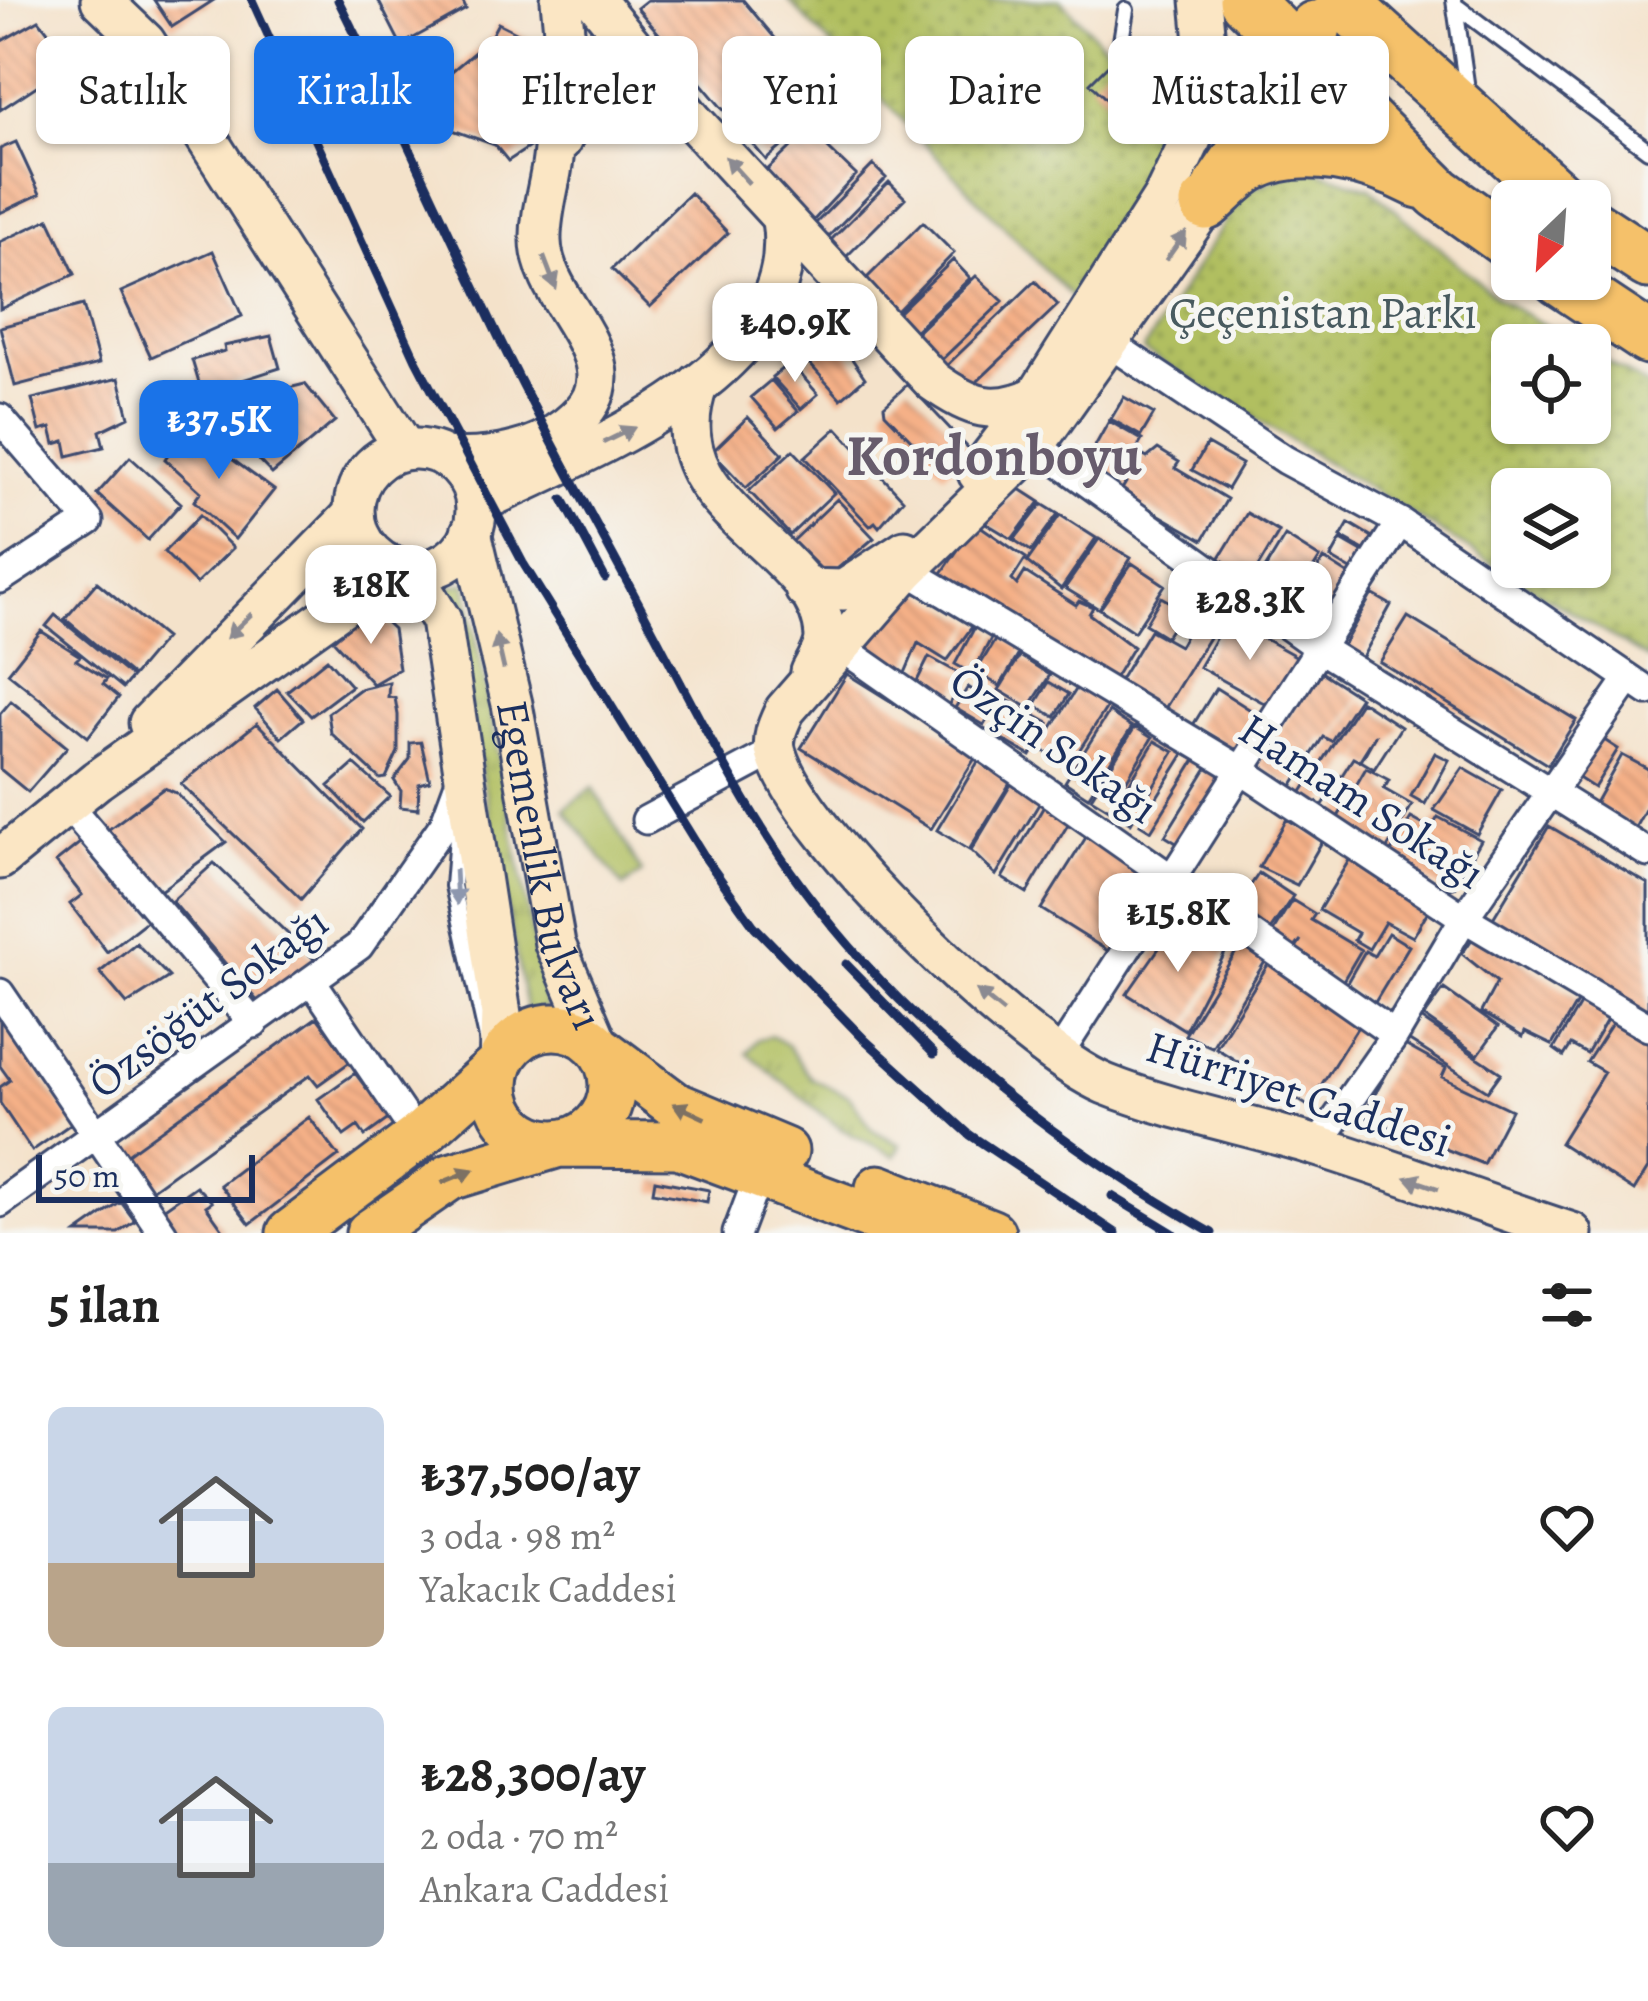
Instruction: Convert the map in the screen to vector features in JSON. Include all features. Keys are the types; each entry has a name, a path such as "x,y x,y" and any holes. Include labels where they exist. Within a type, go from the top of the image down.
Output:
{"highway":[{"path":"1245,0 1283,36"},
{"path":"1313,0 1317,21 1313,36"},
{"path":"1342,0 1538,180"},
{"path":"1389,142 1439,193"},
{"path":"1206,204 1248,144"},
{"path":"1206,204 1252,165 1299,154 1345,156 1394,170 1439,193 1491,230"},
{"path":"1611,238 1648,262"},
{"path":"1591,300 1648,338"}],"main road":[{"path":"101,0 145,42 406,449"},
{"path":"82,792 226,639 353,515 355,497 372,466 406,449 447,458 493,459 558,434 593,402 594,357 543,261 540,236 553,159 564,31 561,0"},
{"path":"595,0 624,36"},
{"path":"1201,0 1207,36"},
{"path":"698,126 932,381 964,403 991,411 1037,396"},
{"path":"553,159 560,144"},
{"path":"805,589 844,590 887,565 950,505 1037,396 1164,196 1187,144"},
{"path":"775,752 776,728 804,688 908,570 1035,445 1206,204"},
{"path":"0,859 82,792 403,569 436,568 453,557 473,518 637,427 698,384 762,323 781,287 787,251 782,220"},
{"path":"698,384 688,411 688,442 698,465 740,522 805,589 820,613 825,642 804,688"},
{"name":"Egemenlik Bulvarı","path":"447,458 461,470 473,518 555,944 604,1044 675,1105 992,1233"},
{"name":"Egemenlik Bulvarı","path":"353,515 367,548 403,569 440,620 502,1014 499,1065"},
{"name":"Hürriyet Caddesi","path":"775,752 809,812 877,896 986,999 1102,1082 1317,1146 1572,1233"},
{"path":"369,1233 450,1177 559,1144 592,1130 611,1100 609,1064 604,1044 570,1029 536,1030 507,1049 499,1065 495,1084 507,1121 540,1142 559,1144 678,1145 914,1233"},
{"path":"290,1233 418,1137 499,1065"}],"street":[{"path":"1108,342 1285,460 1400,522 1638,686 1550,792 1464,918 1395,1035 1317,1146"},
{"path":"0,418 89,521 0,579"},
{"path":"1035,445 1322,650 1648,853"},
{"path":"1060,1053 1400,522"},
{"name":"Hamam Sokağı","path":"908,570 1244,772 1464,918 1648,1027"},
{"name":"Özçin Sokağı","path":"841,647 1395,1035"},
{"path":"646,820 775,752"},
{"name":"Özsöğüt Sokağı","path":"0,1203 96,1139 358,946 444,824 464,771"},
{"path":"82,792 254,1024"},
{"path":"312,981 418,1137"},
{"path":"0,993 163,1233"},
{"path":"736,1233 760,1172"}],"lane":[{"path":"1456,4 1462,77 1492,142"},
{"path":"1456,4 1648,150"},
{"path":"1122,36 1126,10"}],"green space":[{"path":"788,0 1061,0 1108,49 1108,144 1154,144 1155,155 1075,301 925,144 1084,144 1084,36 905,36 905,123 881,98 881,36 822,36"},
{"name":"Çeçenistan Parkı","path":"1306,167 1370,188 1491,293 1491,300 1501,300 1542,324 1491,324 1491,444 1611,444 1611,364 1648,386 1648,659 1532,588 1611,588 1611,468 1491,468 1491,563 1143,350 1245,191"},
{"path":"466,583 546,1008 527,1013 446,587"},
{"path":"593,787 642,873 623,887 564,809"},
{"path":"771,1036 787,1045 811,1078 849,1096 873,1130 901,1145 895,1156 841,1129 747,1053 758,1039"}],"building":[{"path":"154,0 214,0 172,27"},
{"path":"378,0 462,0 466,9 417,36 396,36"},
{"path":"647,0 743,0 773,36 722,36 722,108 698,80 698,36 661,36 637,8"},
{"path":"39,20 51,36 36,36 36,86 0,110 0,42"},
{"path":"498,23 524,36 491,36"},
{"path":"478,49 478,139 454,130 454,69"},
{"path":"1108,65 1108,101 1090,83"},
{"path":"16,142 40,194 0,213 0,149"},
{"path":"492,144 534,144 508,161"},
{"path":"752,144 785,144 766,160"},
{"path":"794,144 824,144 856,175 811,223 763,174"},
{"path":"873,165 886,178 828,237 815,224"},
{"path":"889,182 905,198 846,257 830,241"},
{"path":"690,193 728,233 650,307 612,269"},
{"path":"49,219 75,274 0,309 0,242"},
{"path":"923,222 954,253 892,316 860,285"},
{"path":"213,251 242,316 151,357 121,292"},
{"path":"953,260 970,278 910,335 893,318"},
{"path":"976,276 1003,301 937,364 912,337"},
{"path":"1035,281 1058,305 963,395 941,371"},
{"path":"83,305 99,364 15,386 0,327"},
{"path":"271,336 280,368 202,393 192,360 225,351 224,346"},
{"path":"837,337 865,378 841,399 808,362"},
{"path":"790,362 818,394 801,409 772,377"},
{"path":"119,378 129,417 100,431 104,447 68,456 65,441 55,444 51,428 40,431 32,399"},
{"path":"771,380 798,411 778,428 751,397"},
{"path":"305,384 335,421 272,474 219,419 240,400"},
{"path":"908,384 970,450 944,474 885,413 884,406"},
{"path":"1124,397 1154,414 1141,436 1111,419"},
{"path":"748,417 783,454 746,488 712,452"},
{"path":"1109,421 1142,440 1112,492 1080,473"},
{"path":"187,426 274,490 235,539 194,501 201,492 165,459"},
{"path":"837,428 903,499 879,527 875,522 870,526 805,457"},
{"path":"1207,444 1242,464 1227,489 1192,470"},
{"path":"1158,449 1179,462 1175,468 1227,499 1203,540 1144,506 1142,510 1121,491 1142,455 1147,458"},
{"path":"793,450 834,493 790,535 749,491"},
{"path":"130,457 181,503 148,540 97,494"},
{"path":"1020,489 1040,502 1012,539 984,522"},
{"path":"837,499 874,538 837,569 821,569 793,541"},
{"path":"1042,504 1058,514 1031,551 1014,540"},
{"path":"1247,513 1279,532 1251,579 1219,559"},
{"path":"200,515 233,548 196,584 164,552"},
{"path":"1060,515 1096,538 1061,589 1027,562"},
{"path":"1349,523 1379,541 1371,554 1341,537"},
{"path":"980,526 1026,558 1012,580 1017,585 1025,572 1076,605 1079,601 1093,607 1089,614 1133,647 1109,687 940,576 959,548 955,545"},
{"path":"1285,536 1320,558 1292,603 1257,582"},
{"path":"1099,539 1131,558 1099,609 1065,588"},
{"path":"1341,540 1369,556 1358,574 1331,558"},
{"path":"1324,559 1357,580 1327,630 1293,609"},
{"path":"1132,563 1165,585 1134,632 1100,609"},
{"path":"97,582 165,638 133,676 65,619"},
{"path":"907,585 975,623 947,661 918,643 902,680 852,649"},
{"path":"1372,594 1391,605 1362,658 1342,647"},
{"path":"1161,597 1183,610 1166,637 1145,624"},
{"path":"1203,606 1221,618 1161,715 1115,688 1150,630 1179,646"},
{"path":"376,613 393,629 399,669 373,684 333,640 360,617"},
{"path":"55,615 132,677 123,688 46,626"},
{"path":"1408,617 1576,720 1548,765 1380,662"},
{"path":"1227,618 1301,659 1273,708 1199,667"},
{"path":"977,623 994,633 972,674 955,664"},
{"path":"41,631 80,656 76,660 107,679 103,684 119,697 88,737 8,673"},
{"path":"998,635 1022,649 1000,686 976,672"},
{"path":"1020,656 1050,675 1029,708 999,690"},
{"path":"929,657 964,676 947,708 915,685"},
{"path":"327,659 351,686 311,716 287,691"},
{"path":"1318,670 1360,697 1331,741 1323,737 1292,786 1258,765"},
{"path":"847,674 977,755 931,829 801,748"},
{"path":"389,682 388,697 395,698 398,715 398,752 386,778 380,779 331,733 328,713 360,689"},
{"path":"1049,682 1069,694 1055,717 1035,705"},
{"path":"968,687 996,705 984,725 955,708"},
{"path":"1077,688 1107,707 1069,766 1039,748"},
{"path":"1216,688 1260,716 1237,753 1193,725"},
{"path":"277,689 303,719 281,738 255,708"},
{"path":"11,701 67,747 28,792 0,769 0,714"},
{"path":"1009,701 1049,723 1031,756 991,733"},
{"path":"1361,701 1401,727 1374,769 1361,761 1376,734 1359,761 1353,758 1319,811 1298,798"},
{"path":"1109,712 1132,727 1088,797 1065,782"},
{"path":"257,723 362,829 301,899 181,784"},
{"path":"1135,727 1152,738 1109,809 1091,798"},
{"path":"1598,736 1618,749 1594,788 1574,775"},
{"path":"1155,741 1174,752 1131,823 1112,811"},
{"path":"421,742 430,781 419,784 418,809 400,807 401,791 394,780 410,759 410,743"},
{"path":"1435,753 1449,760 1425,804 1411,796"},
{"path":"1184,754 1195,760 1151,831 1140,824"},
{"path":"1622,755 1648,769 1648,804 1635,828 1594,805"},
{"path":"979,760 1012,780 969,850 937,830"},
{"path":"1210,763 1231,776 1186,849 1165,836"},
{"path":"354,764 390,796 363,822 329,786"},
{"path":"1366,768 1389,780 1384,789 1412,805 1385,852 1334,824"},
{"path":"1463,768 1502,790 1477,834 1434,810"},
{"path":"1013,781 1042,799 996,875 971,851"},
{"path":"164,788 176,793 226,842 152,897 105,832"},
{"path":"1047,801 1073,816 1027,893 1002,878"},
{"path":"1438,817 1481,840 1454,888 1442,890 1389,855 1411,818 1431,829"},
{"path":"1287,819 1323,840 1297,885 1259,867"},
{"path":"1549,826 1648,884 1648,1019 1492,920"},
{"path":"1090,831 1165,878 1116,956 1041,909"},
{"path":"81,842 116,886 124,880 153,916 107,952 70,904 82,895 56,862"},
{"path":"1351,857 1432,904 1413,937 1385,922 1369,949 1354,940 1358,933 1319,910"},
{"path":"214,863 316,961 265,1010 172,901"},
{"path":"1259,873 1293,896 1268,933 1234,910"},
{"path":"1192,898 1247,933 1240,946 1266,960 1212,1047 1185,1035 1236,952 1180,918"},
{"path":"1292,900 1315,914 1311,920 1361,950 1341,984 1292,954 1301,940 1291,953 1268,940"},
{"path":"1178,921 1226,951 1185,1030 1127,994"},
{"path":"1477,932 1579,999 1552,1045 1525,1032 1523,1037 1481,1012 1497,982 1462,954"},
{"path":"1388,933 1409,946 1374,1004 1345,986 1365,951 1374,956"},
{"path":"136,943 169,977 127,1004 100,972"},
{"path":"1269,963 1324,996 1320,1002 1324,1005 1328,999 1362,1020 1308,1106 1216,1048"},
{"path":"1444,989 1498,1027 1478,1055 1424,1017"},
{"path":"1583,999 1609,1016 1587,1054 1571,1045 1564,1056 1554,1049"},
{"path":"0,1017 72,1123 32,1151 0,1103 0,1087 10,1080 0,1066"},
{"path":"317,1017 350,1062 318,1085 310,1075 147,1193 122,1158"},
{"path":"1421,1019 1501,1073 1488,1091 1408,1040"},
{"path":"1615,1019 1648,1039 1648,1168 1634,1191 1560,1143 1604,1072 1587,1062"},
{"path":"1403,1044 1446,1068 1442,1077 1511,1110 1483,1164 1363,1116"},
{"path":"355,1073 367,1089 373,1085 394,1115 365,1136 358,1126 344,1136 318,1099"},
{"path":"309,1117 339,1156 250,1224 220,1185"},
{"path":"655,1180 709,1190 707,1202 653,1192"},
{"path":"196,1186 212,1202 206,1206 224,1231 170,1233 156,1214"},
{"path":"121,1202 135,1221 118,1233 77,1233"}],"railway":[{"path":"252,0 416,360 523,563 706,859 754,926 864,1039 970,1135 1116,1233"},
{"path":"338,0 527,394 720,757 782,859 892,993 991,1083 1099,1163 1212,1233"},
{"path":"563,499 605,578"},
{"path":"846,964 934,1054"},
{"path":"1112,1196 1173,1233"}],"district":[{"name":"Kordonboyu","path":"994,456"}]}
